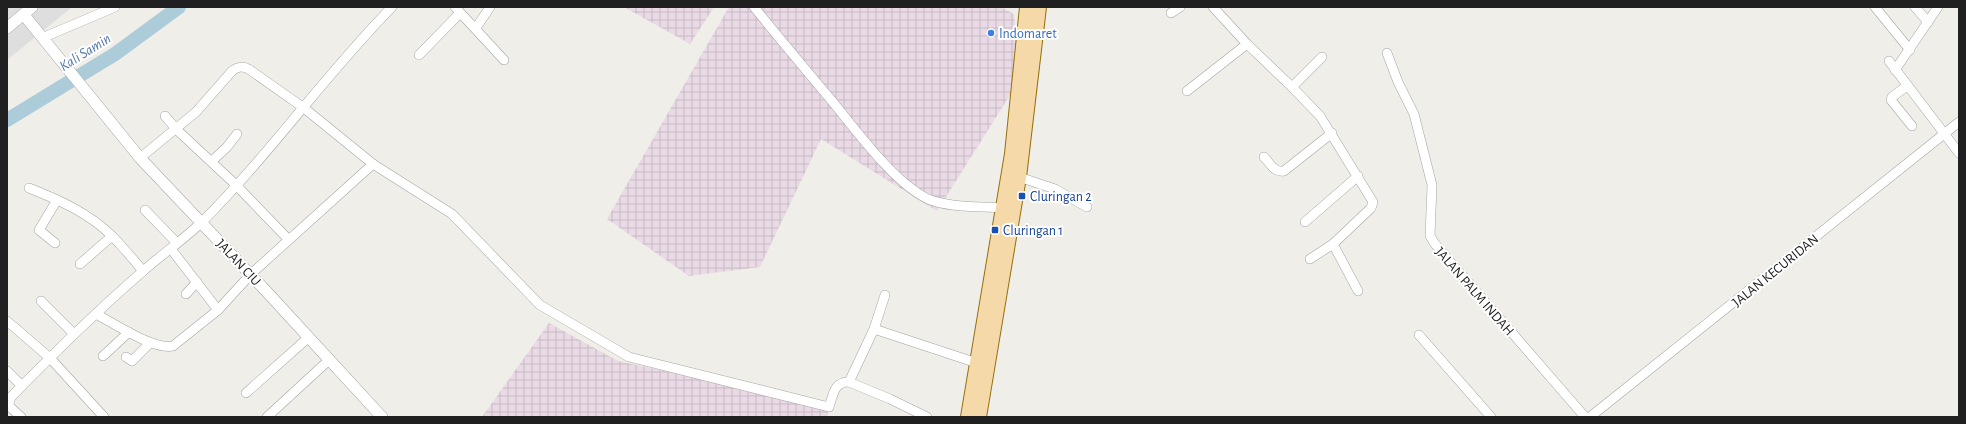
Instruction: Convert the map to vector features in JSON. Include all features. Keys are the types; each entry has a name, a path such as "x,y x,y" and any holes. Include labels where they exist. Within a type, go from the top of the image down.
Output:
{"main road":[{"path":"1002,248 1003,208 1012,154 1027,7"},
{"path":"979,417 1002,248 1019,177 1039,7"},
{"path":"968,417 977,363 998,277"}],"street":[{"path":"7,28 32,7"},
{"path":"24,15 42,38 115,7"},
{"path":"21,417 10,407 9,403 11,397 74,334 143,271 201,222 304,108 366,33 392,7"},
{"path":"476,28 490,7"},
{"path":"754,7 881,160 909,186 929,199 944,204 1003,208"},
{"path":"1171,13 1180,7"},
{"path":"1213,7 1247,44 1320,116 1332,133 1373,202 1373,205 1333,244 1310,259"},
{"path":"1875,7 1910,50"},
{"path":"1915,7 1928,22"},
{"path":"1896,70 1938,7"},
{"path":"419,55 458,10 504,60"},
{"name":"JALAN CIU","path":"42,38 62,60 140,158 251,274 382,417"},
{"path":"1187,92 1247,44"},
{"name":"JALAN PALM INDAH","path":"1387,53 1398,82 1414,114 1432,185 1430,236 1435,244 1585,417"},
{"path":"1292,87 1322,57"},
{"path":"1889,61 1959,153"},
{"path":"140,158 200,108 232,71 243,66 304,108 373,164 452,214 540,305 554,315 573,324 622,354 829,407 840,382 848,382 890,399 927,417"},
{"path":"1907,86 1892,97 1891,100 1912,126"},
{"path":"166,116 176,129 236,184 289,240"},
{"name":"JALAN KECURIDAN","path":"1590,417 1959,122"},
{"path":"1264,157 1275,170 1280,172 1284,171 1332,133"},
{"path":"212,161 227,147 237,134"},
{"path":"96,314 150,343 166,348 173,346 218,310 251,274 373,164"},
{"path":"1305,222 1358,176"},
{"path":"1019,177 1055,189 1087,207"},
{"path":"29,188 57,200 87,216 112,236 143,271"},
{"path":"56,243 39,230 57,200"},
{"path":"145,210 174,246 196,282 218,310"},
{"path":"80,264 112,236"},
{"path":"1333,244 1358,291"},
{"path":"186,294 196,282"},
{"path":"848,382 874,329 885,295"},
{"path":"42,301 74,334"},
{"path":"7,321 50,358 104,417"},
{"path":"874,329 977,363"},
{"path":"103,356 129,332"},
{"path":"1419,335 1491,417"},
{"path":"246,393 309,338"},
{"path":"126,357 132,361 134,360 150,343"},
{"path":"266,417 330,359"},
{"path":"7,371 22,386"}],"shaded area":[{"path":"7,7 72,7 7,60"},
{"path":"624,7 714,7 690,44"},
{"path":"729,7 1001,7 1014,14 1020,79 937,211 821,139 760,267 689,276 607,219"},
{"path":"549,323 618,361 829,407 827,417 482,417"}],"waterway":[{"name":"Kali Samin","path":"7,120 115,54 179,7"}],"place":[{"name":"Indomaret","path":"991,33"},
{"name":"Cluringan 2","path":"1022,196"},
{"name":"Cluringan 1","path":"995,230"}]}
